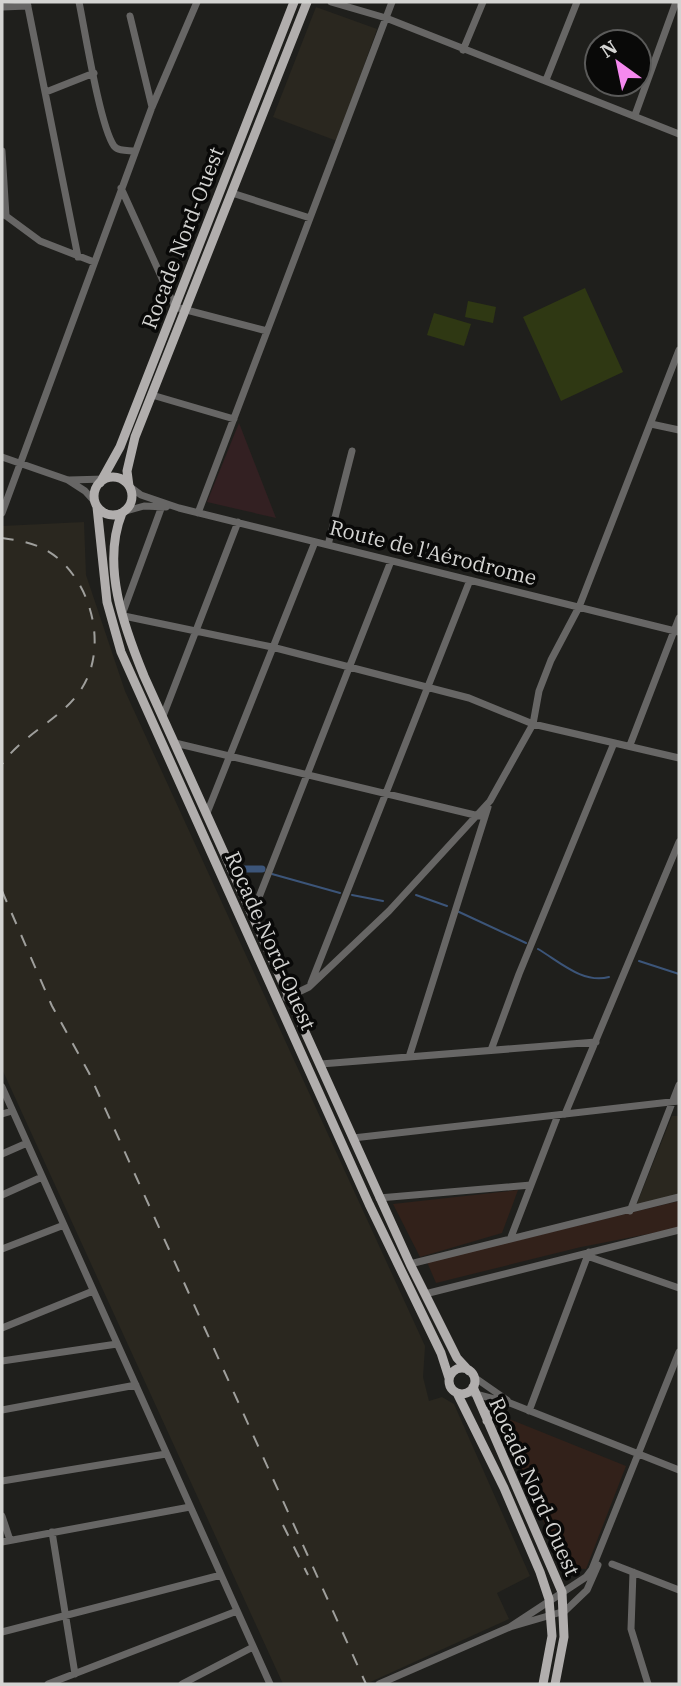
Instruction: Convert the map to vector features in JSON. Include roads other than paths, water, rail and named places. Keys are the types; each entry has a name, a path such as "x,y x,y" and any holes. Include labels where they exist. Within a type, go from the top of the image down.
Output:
{"main road":[{"name":"Rocade Nord-Ouest","path":"103,481 120,447 294,2"},
{"name":"Rocade Nord-Ouest","path":"129,486 129,456 307,2"},
{"path":"119,478 129,486 132,501 124,512 107,514 96,504 95,490 103,481 119,478"},
{"name":"Rocade Nord-Ouest","path":"96,504 107,602 121,652 369,1204 441,1353 450,1385 478,1430 543,1581 552,1615 552,1636 543,1684"},
{"name":"Rocade Nord-Ouest","path":"124,512 114,551 123,614 144,676 321,1064 379,1198 471,1384 562,1592 565,1611 564,1637 555,1684"},
{"path":"449,1378 459,1368 471,1384 457,1393"},
{"path":"488,1426 489,1411 507,1402"}],"street":[{"path":"79,2 94,73 114,145 118,149 135,151"},
{"path":"2,516 135,151 197,2"},
{"path":"331,2 386,18 679,134"},
{"path":"198,513 392,2"},
{"path":"463,50 483,2"},
{"path":"546,80 577,2"},
{"path":"635,115 676,2"},
{"path":"2,7 28,4 78,257"},
{"path":"131,16 152,107"},
{"path":"47,92 94,73"},
{"path":"2,151 4,215 40,241 94,262"},
{"path":"121,188 175,307 267,331"},
{"path":"232,193 310,218"},
{"path":"279,1002 309,987 408,892 490,801 533,724 542,681 579,607 679,350"},
{"path":"152,396 234,419"},
{"path":"651,425 679,430"},
{"path":"328,545 352,451"},
{"path":"2,457 20,466 68,480 103,481"},
{"path":"68,480 85,491 96,504"},
{"name":"Route de l'Aérodrome","path":"129,486 141,495 179,508 677,632"},
{"name":"Route de l'Aérodrome","path":"124,512 144,506 179,508"},
{"path":"162,506 123,614 272,647 348,669 427,687 496,706 533,724 679,758"},
{"path":"2,516 11,514"},
{"path":"163,716 238,523"},
{"path":"207,814 315,541"},
{"path":"252,915 391,561"},
{"path":"309,987 470,580"},
{"path":"630,745 677,632 679,618"},
{"path":"175,743 479,816"},
{"path":"491,1050 519,974 614,743"},
{"path":"409,1057 490,801"},
{"path":"510,1237 561,1114 596,1042 679,842"},
{"path":"321,1064 596,1042"},
{"path":"630,1211 676,1101 679,1085"},
{"path":"2,1087 270,1684"},
{"path":"353,1138 676,1101"},
{"path":"2,1114 12,1111"},
{"path":"2,1154 27,1143"},
{"path":"2,1195 42,1177"},
{"path":"379,1198 531,1185"},
{"path":"410,1264 679,1197"},
{"path":"2,1249 64,1225"},
{"path":"425,1294 679,1230"},
{"path":"588,1254 679,1288"},
{"path":"530,1411 588,1254"},
{"path":"2,1328 93,1291"},
{"path":"2,1361 117,1344"},
{"path":"382,1684 510,1627 565,1611 587,1590 639,1455 676,1371 679,1352"},
{"path":"471,1384 507,1402"},
{"path":"471,1384 507,1402 679,1470"},
{"path":"2,1410 136,1385"},
{"path":"2,1481 166,1454"},
{"path":"2,1516 6,1541 190,1507"},
{"path":"52,1532 75,1674"},
{"path":"510,1627 538,1605 586,1577 599,1557"},
{"path":"612,1564 679,1590"},
{"path":"633,1572 631,1629 648,1684"},
{"path":"2,1632 221,1575"},
{"path":"538,1605 543,1594 543,1581"},
{"path":"48,1684 237,1611"},
{"path":"184,1684 253,1647"}],"waterway":[{"path":"241,869 262,869"},
{"path":"272,874 340,893"},
{"path":"352,895 383,901"},
{"path":"416,895 447,906"},
{"path":"457,911 526,943"},
{"path":"538,949 581,975 609,977"},
{"path":"639,961 679,974"}],"railway":[{"path":"2,538 39,547 60,560 84,593 91,612 94,633 94,654 80,691 62,710 20,744 2,764"},
{"path":"2,891 52,1006 89,1073 366,1684"},
{"path":"283,1525 308,1575"}]}
